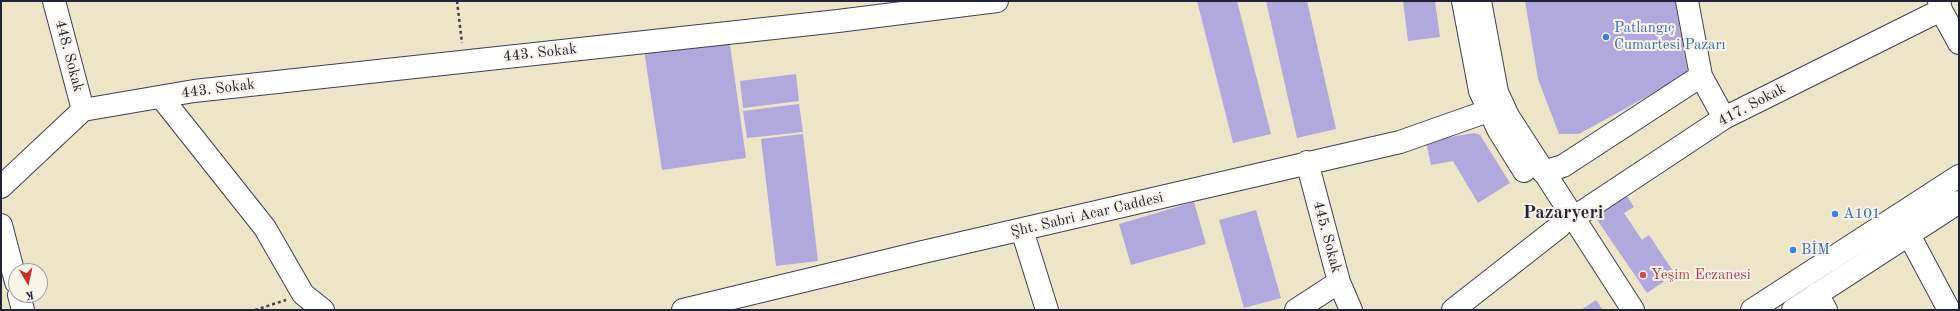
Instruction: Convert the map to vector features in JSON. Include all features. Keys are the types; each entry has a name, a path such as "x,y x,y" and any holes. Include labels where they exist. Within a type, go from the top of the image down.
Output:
{"street":[{"name":"448. Sokak","path":"54,1 83,110"},
{"name":"443. Sokak","path":"83,110 194,91 830,22 929,5 997,1"},
{"path":"1463,1 1480,91 1488,111 1499,131 1633,310"},
{"path":"1480,1 1497,92 1508,116 1542,172 1567,222 1615,310"},
{"path":"1687,1 1701,76 1724,118"},
{"path":"1940,6 1958,37"},
{"name":"417. Sokak","path":"1453,310 1567,222 1724,118 1940,6"},
{"path":"1542,172 1563,166 1701,76"},
{"path":"161,97 265,228 303,294 324,310"},
{"path":"1,187 83,110"},
{"name":"Şht. Sabri Acar Caddesi","path":"684,310 1307,162 1400,142 1488,111"},
{"name":"445. Sokak","path":"1307,162 1339,282 1351,310"},
{"path":"1752,310 1959,176"},
{"path":"1793,310 1822,302 1909,235 1959,202"},
{"path":"1,225 11,263"},
{"path":"1022,230 1047,310"},
{"path":"1909,235 1949,310"},
{"path":"1296,310 1339,282"}],"path":[{"path":"457,1 464,62"},
{"path":"255,310 303,294"}],"building":[{"path":"1197,1 1237,1 1271,134 1233,143"},
{"path":"1266,1 1307,1 1336,129 1297,138"},
{"path":"1403,1 1435,1 1440,37 1408,41"},
{"name":"Patlangıç Cumartesi Pazarı","path":"1525,1 1675,1 1688,74 1579,134 1559,134 1538,79"},
{"path":"729,38 746,158 662,170 644,50"},
{"path":"796,74 799,101 743,108 740,81"},
{"path":"799,104 803,132 747,138 743,111"},
{"path":"1474,133 1480,135 1510,183 1478,203 1453,161 1431,165 1426,141"},
{"path":"803,134 818,261 776,266 761,139"},
{"path":"1623,190 1634,207 1624,213 1642,240 1649,235 1675,274 1647,293 1591,211"},
{"path":"1194,202 1206,244 1131,265 1119,224"},
{"path":"1256,210 1281,298 1244,308 1219,220"},
{"path":"1596,300 1603,310 1581,310"}],"place":[{"name":"Patlangıç Cumartesi Pazarı","path":"1606,37"},
{"name":"A101","path":"1835,214"},
{"name":"BİM","path":"1793,250"},
{"name":"Yeşim Eczanesi","path":"1643,275"}],"district":[{"name":"Pazaryeri","path":"1563,213"}]}
